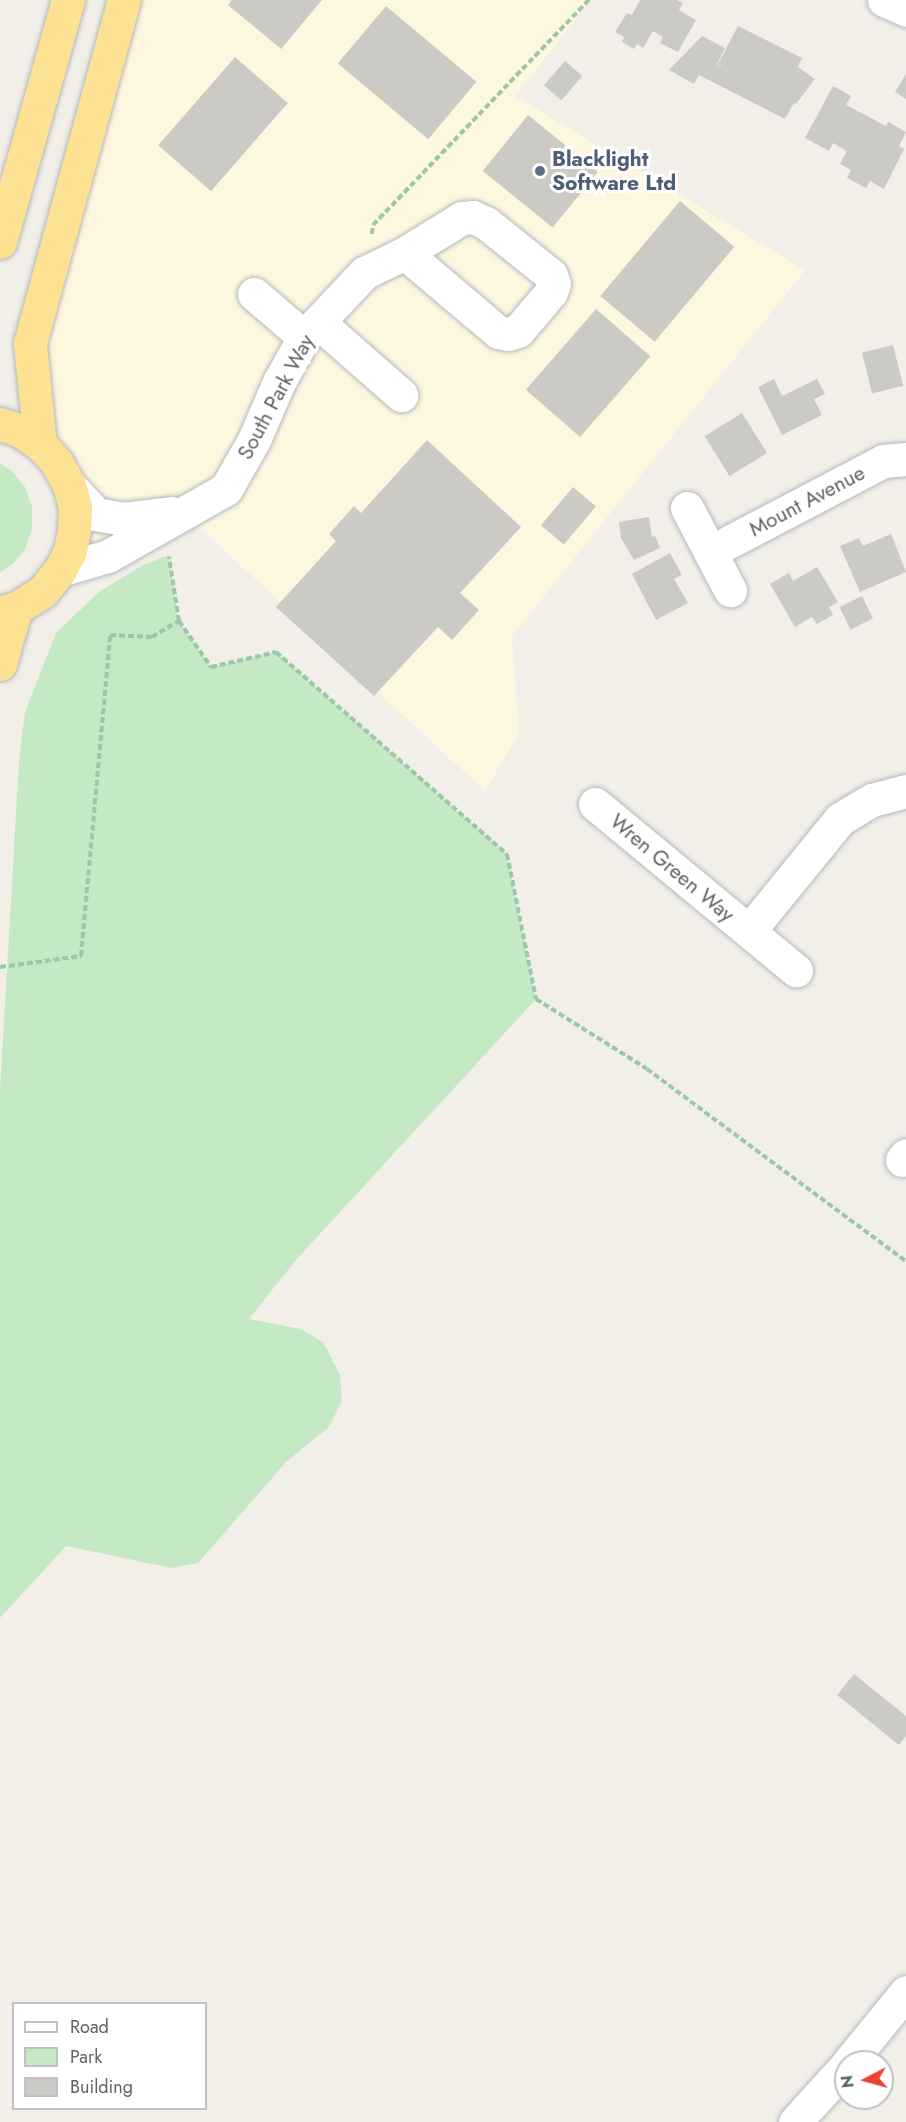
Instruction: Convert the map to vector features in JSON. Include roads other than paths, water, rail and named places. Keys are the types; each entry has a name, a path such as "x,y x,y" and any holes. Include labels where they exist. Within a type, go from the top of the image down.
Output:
{"highway":[{"path":"0,242 68,0"},
{"path":"40,444 30,343 124,0"},
{"path":"0,424 18,430 40,444 57,463 69,485 75,507 70,551 60,570 42,592 8,611 0,664"}],"street":[{"path":"884,0 906,10"},
{"name":"South Park Way","path":"60,570 108,556 226,489 254,440 279,382 311,329 364,273 405,253"},
{"path":"254,294 311,329 401,395"},
{"name":"Mount Avenue","path":"710,552 883,461 906,459"},
{"name":"South Park Way","path":"69,485 96,514 123,519 183,512"},
{"path":"687,508 730,590"},
{"name":"Wren Green Way","path":"749,932 840,819 872,800 906,791"},
{"name":"Wren Green Way","path":"595,804 796,970"},
{"path":"859,2050 906,1992"},
{"path":"795,2122 834,2079"}],"place":[{"name":"Blacklight Software Ltd","path":"540,171"}]}
